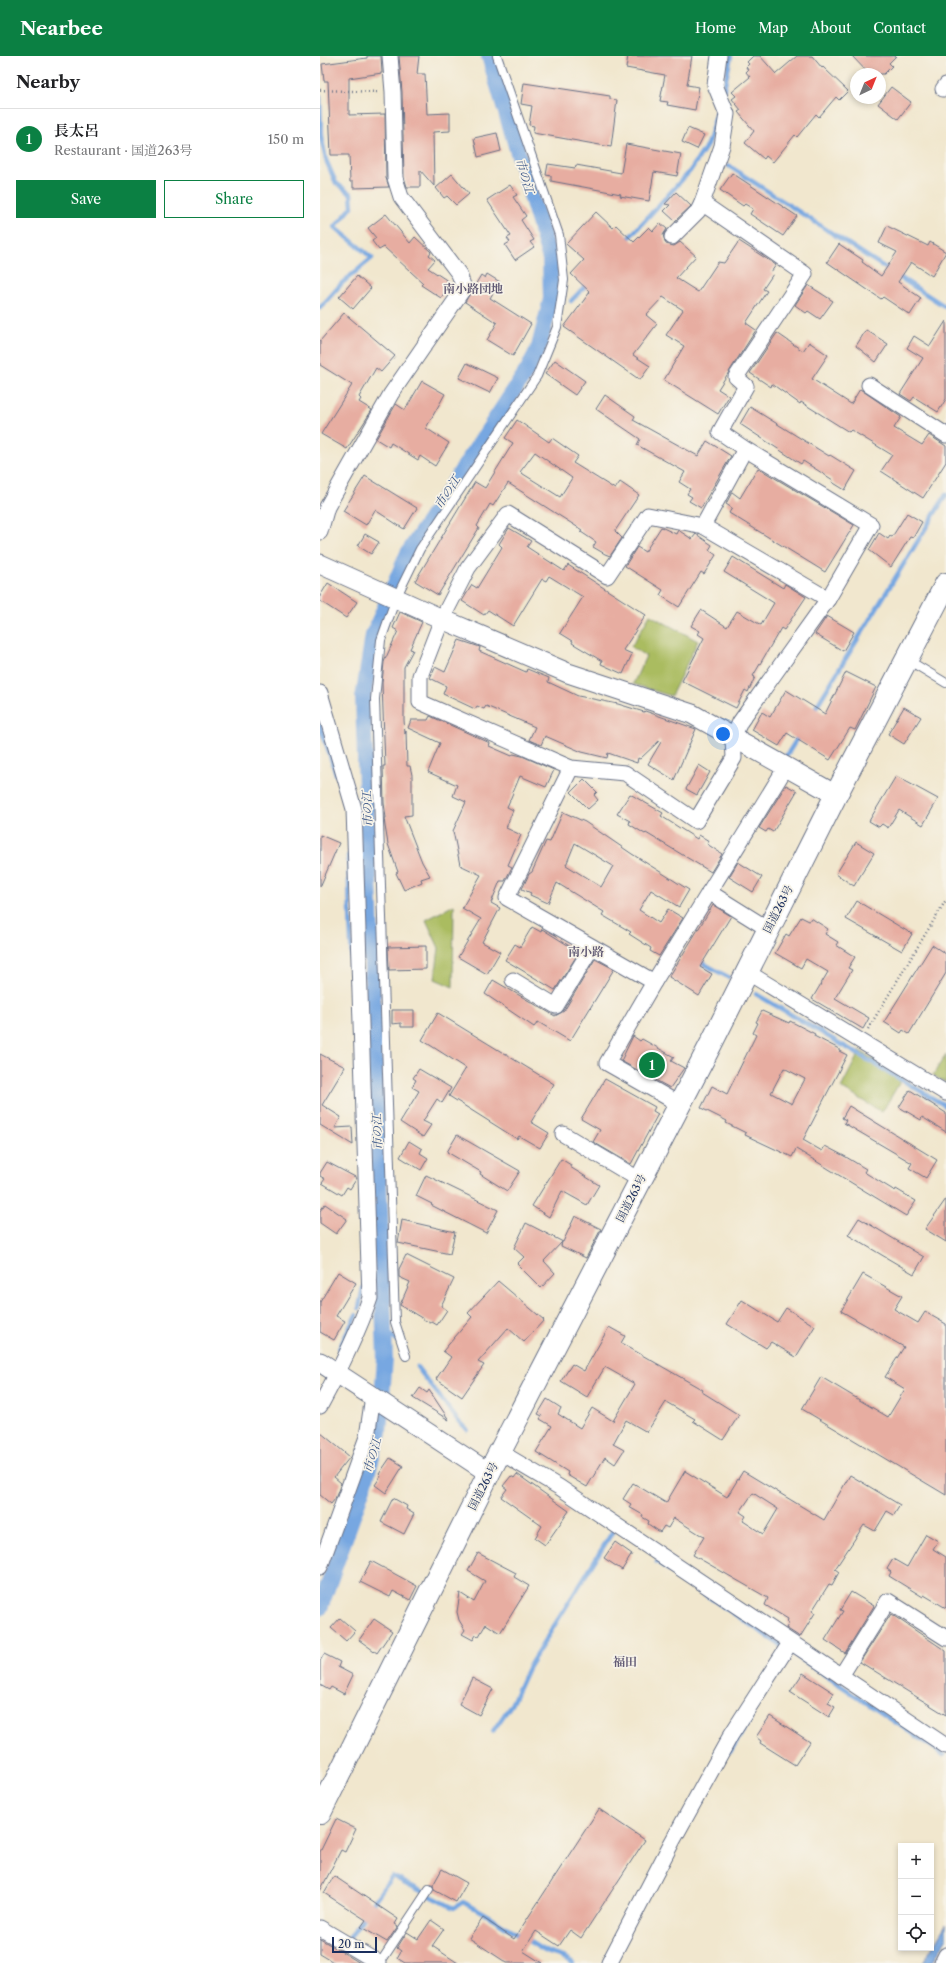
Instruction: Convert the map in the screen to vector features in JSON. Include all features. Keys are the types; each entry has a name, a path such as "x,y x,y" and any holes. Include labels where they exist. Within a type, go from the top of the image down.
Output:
{"highway":[{"name":"国道263号","path":"320,1813 489,1472 679,1104 836,795 908,660 946,584"}],"street":[{"path":"320,532 327,507 391,394 464,288 459,274 401,197 395,178 393,92 390,56"},
{"path":"672,237 698,211 722,146 727,114 715,85 719,56"},
{"path":"702,203 805,274 736,377 746,386 720,432 745,449 871,525 828,599 740,722 733,738 734,758 696,821 624,773 571,768 420,702 420,676 442,619 468,568 508,514 607,576 648,515 703,526 828,599"},
{"path":"869,385 946,435"},
{"path":"703,526 745,449"},
{"path":"320,564 442,619 568,673 692,714 836,795"},
{"path":"320,693 354,809 370,1278 370,1298 360,1327 320,1406"},
{"path":"679,1104 607,1063 613,1050 654,982 786,767"},
{"path":"571,768 507,898 654,982"},
{"path":"709,892 768,929"},
{"path":"513,980 556,1006 592,947"},
{"path":"746,972 946,1093"},
{"path":"563,1134 640,1180"},
{"path":"320,1362 489,1472"},
{"path":"320,1567 367,1437 373,1396"},
{"path":"500,1452 559,1487 787,1648 841,1676 946,1746"},
{"path":"841,1676 888,1602 946,1638"},
{"path":"609,1963 672,1842 731,1735 787,1648"},
{"path":"320,1928 379,1963"},
{"path":"942,1963 946,1955"}],"lane":[{"path":"406,1356 395,1322 375,699 382,640 396,598 420,549 537,376 557,327 564,280 559,235 498,56"},
{"path":"908,660 946,683"},
{"path":"379,1963 429,1889"}],"path":[{"path":"320,90 393,92"},
{"path":"860,1040 871,1026 946,900"}],"green space":[{"path":"650,615 698,641 671,696 633,684 646,656 631,647"},
{"path":"454,905 453,987 435,979 439,948 426,920"},
{"path":"860,1051 903,1077 882,1112 841,1088"},
{"path":"946,1054 946,1083 933,1075"}],"water":[{"path":"946,1924 946,1939 932,1963 923,1963 930,1951 934,1951 934,1944"}],"building":[{"path":"367,56 381,56 382,73 349,78 349,115 385,114 386,178 389,187 353,188 353,182 350,182 349,155 331,155 328,81 324,81 322,64 367,58"},
{"path":"399,56 419,56 417,74 425,74 427,114 450,113 450,131 433,132 434,186 420,170 420,187 407,187 404,177 402,92"},
{"path":"628,56 692,56 687,85 699,87 695,110 667,105 668,102 660,101 665,75 626,68"},
{"path":"753,56 760,56 776,74 797,56 812,56 822,68 823,67 848,91 839,100 836,97 819,117 816,114 797,137 795,135 773,162 766,156 764,159 745,143 754,131 738,112 741,110 732,99 736,96 732,92 750,77 746,72 748,70 746,67 749,64 747,62"},
{"path":"852,56 896,56 889,63 892,66 886,72 886,68 863,68"},
{"path":"524,83 610,96 610,99 617,100 611,147 533,133 534,126 529,125 532,106 521,104"},
{"path":"891,87 911,102 898,119 878,104 886,104 886,94"},
{"path":"688,128 704,135 697,149 682,142"},
{"path":"497,133 501,151 478,157 474,138"},
{"path":"626,144 681,154 677,176 654,172 649,201 620,196 621,194 551,181 551,176 546,175 548,164 575,168 576,165 621,173"},
{"path":"732,173 797,216 783,236 750,214 753,209 745,204 743,206 720,190"},
{"path":"452,174 469,194 456,205 447,196 444,198 436,188"},
{"path":"510,185 517,195 513,197 526,216 521,220 534,240 530,242 534,247 515,260 505,245 510,242 507,238 511,236 487,200"},
{"path":"676,192 691,206 675,221 664,211 670,205 665,204"},
{"path":"596,212 613,228 616,225 634,242 649,227 653,231 660,223 667,229 663,235 666,244 674,246 680,242 696,256 676,278 698,292 718,262 724,263 739,241 776,265 771,272 773,274 763,289 767,291 746,323 756,330 718,389 729,396 718,414 664,380 684,346 666,335 683,310 663,297 646,315 657,324 633,355 650,366 640,380 564,327 590,292 571,274 584,260 566,244"},
{"path":"386,214 410,243 415,237 431,252 429,255 435,260 428,268 451,283 441,298 421,285 423,283 384,247 379,250 372,241 376,238 368,228"},
{"path":"887,226 928,246 930,242 946,252 932,276 911,262 898,282 921,298 910,315 883,297 881,299 827,262 839,244 863,260 862,262 881,276 897,252 879,243"},
{"path":"487,274 500,282 490,298 531,324 513,356 487,340 497,323 465,302 481,275 485,278"},
{"path":"357,276 371,288 353,309 339,297"},
{"path":"808,285 833,301 820,319 808,311 806,313 795,305"},
{"path":"344,313 395,356 381,372 376,368 359,397 361,399 359,402 372,410 347,449 321,434 352,385 320,365 320,341"},
{"path":"946,321 946,399 938,412 914,397 911,401 900,394 923,358 907,348 914,336 930,346"},
{"path":"866,330 888,344 876,362 856,346"},
{"path":"777,333 803,351 809,342 828,355 812,379 851,404 860,389 901,417 894,428 922,445 929,435 946,446 946,462 923,498 881,471 892,455 851,430 849,432 801,402 800,404 772,384 771,387 750,373"},
{"path":"555,360 585,381 575,395 545,374"},
{"path":"467,363 498,378 490,393 459,378"},
{"path":"422,381 445,394 426,428 449,443 435,466 420,456 418,460 391,443 389,447 376,439 396,404 405,410"},
{"path":"605,395 635,416 633,420 698,456 707,441 731,456 701,508 689,501 692,497 687,494 690,489 679,482 685,472 637,445 640,439 596,409"},
{"path":"750,407 856,471 845,490 832,482 833,480 803,461 801,464 740,424"},
{"path":"517,420 549,442 552,438 578,456 573,463 615,489 620,482 639,495 615,531 622,538 610,556 605,554 593,547 596,542 581,532 582,530 508,483 493,506 490,504 477,526 479,528 438,595 415,581 475,482 485,488 513,443 505,438","holes":["535,452 572,478 560,497 520,472"]},
{"path":"758,468 854,525 825,572 729,513 732,508 726,504 732,492 740,498"},
{"path":"365,476 417,508 404,529 375,510 366,525 343,511"},
{"path":"907,513 922,522 913,538 910,537 891,567 869,550 879,533 888,539 890,536 892,537"},
{"path":"661,527 676,534 678,530 692,539 696,534 712,545 709,550 716,555 704,574 701,572 679,607 660,595 663,590 625,566 637,547 645,552"},
{"path":"509,528 531,541 527,547 564,571 568,565 646,615 623,650 632,654 623,674 601,664 602,661 572,643 573,641 560,633 583,597 549,576 546,581 542,579 513,626 488,610 484,615 462,601 472,585 477,588 502,547 499,544"},
{"path":"365,534 379,542 371,554 358,546"},
{"path":"733,557 783,588 785,584 806,597 784,630 781,628 753,676 755,677 748,692 745,690 736,708 682,681 704,638 698,634 700,631 691,626 701,610 727,627 737,611 761,625 774,603 724,572"},
{"path":"328,583 357,602 346,618 320,601 320,596"},
{"path":"400,612 422,622 410,649 413,650 404,667 404,720 405,734 406,731 407,766 410,766 412,775 412,815 404,816 422,862 430,876 421,879 422,882 404,890 396,873 398,872 388,844 384,818 386,818 383,766 385,766 382,683 384,662 398,631 393,628"},
{"path":"827,616 854,632 843,651 815,634"},
{"path":"459,640 480,647 479,651 526,672 527,669 549,678 548,682 578,696 645,711 696,729 674,780 648,764 661,742 659,741 640,759 638,758 637,763 608,753 607,758 582,752 545,736 541,745 529,740 535,727 486,706 484,709 477,706 475,709 443,694 446,686 430,678 435,667 445,672"},
{"path":"846,672 876,687 855,730 850,728 830,760 787,733 779,746 752,730 762,712 770,717 786,690 825,714"},
{"path":"904,707 921,717 904,744 888,734"},
{"path":"430,716 490,743 489,746 512,756 513,754 522,756 554,770 546,787 520,776 507,807 513,810 506,828 521,835 508,865 512,867 505,881 500,881 491,903 500,908 482,942 500,952 487,974 458,957 481,919 462,908 481,875 460,865 453,831 466,802 453,796 457,785 428,772 440,743 408,728 411,720 428,720"},
{"path":"699,765 710,772 697,795 686,789"},
{"path":"896,776 938,799 923,825 899,810 888,828 882,824 879,827 869,821"},
{"path":"584,779 597,792 594,795 598,800 588,809 571,792"},
{"path":"786,785 797,791 773,832 768,829 766,832 759,828"},
{"path":"630,794 663,813 661,816 697,839 699,835 709,841 707,844 722,854 711,872 646,833 645,834 629,824 630,821 617,814"},
{"path":"563,812 585,822 689,890 679,907 651,890 639,910 659,923 668,909 683,918 659,956 650,951 651,948 629,934 631,932 602,915 604,912 557,883 548,903 530,895 531,893 522,889 529,874 532,872 546,841 550,842","holes":["575,843 613,866 601,887 566,865"]},
{"path":"320,835 339,843 320,887"},
{"path":"856,842 874,853 854,886 836,874"},
{"path":"738,862 762,877 753,892 729,877"},
{"path":"857,901 912,934 902,951 846,919"},
{"path":"713,905 731,916 700,967 712,974 699,996 669,977"},
{"path":"801,917 809,921 811,918 828,929 825,934 838,942 836,945 855,957 848,968 852,970 835,998 869,1018 863,1029 812,999 828,972 806,959 801,968 775,953 786,934 789,936"},
{"path":"532,927 541,932 542,929 579,952 555,990 505,960 515,944 520,947"},
{"path":"932,945 946,954 946,973 909,1034 903,1030 901,1033 884,1022"},
{"path":"426,946 426,969 389,970 388,947"},
{"path":"595,959 614,969 570,1041 538,1022 534,1027 485,994 493,980 555,1016 564,1011"},
{"path":"392,1010 414,1010 414,1027 401,1027 401,1023 392,1024"},
{"path":"762,1011 789,1023 790,1021 815,1034 814,1036 839,1049 839,1051 847,1055 803,1140 822,1151 825,1146 846,1157 866,1169 864,1172 895,1191 896,1189 916,1201 906,1216 796,1149 792,1157 745,1135 746,1133 726,1123 727,1121 701,1108 712,1086 727,1094 756,1035 753,1033 758,1023 756,1022","holes":["784,1068 805,1079 792,1104 771,1093"]},
{"path":"438,1013 554,1084 531,1122 549,1133 540,1148 519,1136 517,1139 449,1096 466,1068 422,1040"},
{"path":"633,1036 640,1041 642,1039 674,1057 671,1061 684,1068 670,1088 621,1061"},
{"path":"320,1054 345,1067 322,1105 341,1117 335,1128 352,1127 353,1145 320,1125"},
{"path":"419,1069 451,1088 442,1103 437,1099 423,1121 431,1125 423,1137 400,1122 419,1091 412,1087 416,1080 413,1078"},
{"path":"605,1079 655,1107 653,1111 658,1114 631,1164 593,1142 600,1130 581,1119"},
{"path":"910,1090 946,1113 946,1132 922,1117 921,1120 899,1107"},
{"path":"849,1106 937,1160 926,1178 909,1168 912,1163 844,1123 846,1120 842,1118"},
{"path":"457,1135 520,1171 507,1191 480,1174 481,1172 447,1152"},
{"path":"409,1141 422,1149 420,1153 428,1158 421,1170 400,1157"},
{"path":"561,1159 571,1165 570,1167 599,1185 587,1205 562,1191 549,1217 532,1206"},
{"path":"327,1162 357,1178 350,1189 347,1187 342,1195 322,1183 325,1179 320,1176 320,1173"},
{"path":"426,1175 498,1210 486,1233 416,1196"},
{"path":"946,1199 946,1242 925,1229"},
{"path":"325,1204 347,1219 336,1234 320,1223 320,1211"},
{"path":"575,1216 601,1229 586,1258 561,1246 562,1242 544,1261 555,1273 541,1288 517,1264 524,1257 514,1248 526,1223 563,1242"},
{"path":"859,1218 924,1257 914,1274 848,1235"},
{"path":"402,1220 455,1232 450,1254 398,1243"},
{"path":"406,1255 454,1279 441,1306 447,1310 437,1325 432,1322 430,1323 400,1305 410,1282 399,1277 399,1269"},
{"path":"338,1272 356,1283 336,1316 345,1321 334,1340 320,1332 320,1302"},
{"path":"863,1274 902,1296 894,1309 918,1323 925,1312 946,1324 946,1495 802,1409 821,1377 888,1417 905,1389 885,1377 904,1347 841,1311"},
{"path":"498,1281 544,1320 524,1342 508,1328 478,1362 484,1365 462,1397 436,1379 451,1357 443,1351 472,1317 468,1313"},
{"path":"742,1300 777,1322 786,1308 815,1326 796,1357 771,1342 766,1348 727,1324"},
{"path":"609,1327 625,1336 621,1343 703,1390 702,1392 739,1415 723,1440 693,1421 695,1419 666,1402 647,1432 626,1420 613,1444 624,1450 615,1464 605,1457 587,1487 567,1475 568,1472 536,1452 552,1426 540,1419 542,1416 538,1414 547,1399 561,1408 558,1414 580,1428 592,1408 613,1421 635,1384 605,1367 587,1397 561,1381 572,1364 584,1371"},
{"path":"420,1388 427,1393 429,1390 449,1420 413,1398"},
{"path":"320,1432 350,1457 334,1477 341,1483 335,1499 331,1504 320,1495"},
{"path":"390,1458 403,1466 386,1493 375,1485 381,1476 379,1474"},
{"path":"685,1471 727,1497 743,1471 824,1520 850,1475 900,1505 894,1515 887,1511 875,1531 864,1525 835,1569 839,1572 832,1585 829,1584 812,1611 815,1613 800,1637 786,1628 789,1623 787,1622 788,1619 765,1605 768,1598 693,1555 704,1537 674,1518 668,1528 664,1526 660,1532 648,1524 649,1521 642,1517 643,1515 629,1507 631,1504 623,1499 633,1483 666,1503","holes":["753,1493 778,1509 763,1534 743,1521 746,1516 740,1512"]},
{"path":"517,1474 569,1511 545,1545 535,1538 542,1526 501,1497 507,1489 503,1486 511,1476 514,1478"},
{"path":"393,1498 407,1506 406,1509 414,1514 404,1534 381,1522"},
{"path":"926,1534 938,1541 933,1549 946,1557 946,1608 924,1595 923,1597 889,1576 891,1572 887,1569 893,1559 907,1567"},
{"path":"615,1542 632,1554 622,1570 604,1558"},
{"path":"478,1553 516,1573 514,1577 529,1586 500,1633 486,1624 479,1636 476,1635 473,1640 462,1634 465,1630 459,1620 457,1612 460,1593 474,1602 485,1581 468,1571"},
{"path":"371,1561 417,1586 410,1600 393,1591 390,1597 360,1582"},
{"path":"851,1592 874,1606 845,1653 825,1640 843,1611 840,1610"},
{"path":"891,1614 946,1651 946,1715 860,1662"},
{"path":"340,1618 355,1631 346,1641 331,1628"},
{"path":"374,1619 392,1631 377,1653 359,1640"},
{"path":"324,1654 340,1662 338,1667 353,1675 344,1694 331,1687 329,1690 320,1685 320,1661"},
{"path":"803,1673 834,1693 828,1703 835,1707 829,1717 790,1692"},
{"path":"472,1678 493,1689 479,1715 459,1704"},
{"path":"770,1716 810,1742 795,1765 760,1743 761,1741 756,1737"},
{"path":"599,1809 645,1840 581,1938 570,1930 559,1946 536,1931 523,1951 542,1963 507,1963 469,1938 483,1918 514,1939"},
{"path":"336,1819 356,1829 345,1852 341,1850 320,1891 320,1852"},
{"path":"442,1869 467,1883 456,1902 434,1890 433,1885"},
{"path":"334,1876 398,1919 395,1924 398,1926 387,1942 361,1927 366,1920 324,1893"},
{"path":"431,1920 444,1929 432,1946 458,1963 405,1963 397,1958 401,1951 397,1948 407,1932 418,1939"},
{"path":"320,1939 360,1963 335,1963 320,1954"}],"waterway":[{"name":"市の江","path":"320,1608 365,1482 379,1432 385,1359 363,698 373,635 408,553 528,369 539,347 551,299 550,259 489,56"},
{"path":"723,93 731,56"},
{"path":"320,97 321,136 326,160 336,183 351,194 352,207 335,227 372,258 342,283 320,308"},
{"path":"626,241 690,171 707,145 719,106"},
{"path":"729,166 890,271"},
{"path":"896,275 946,307"},
{"path":"571,301 588,283"},
{"path":"813,712 946,495"},
{"path":"320,725 336,774"},
{"path":"785,758 800,734"},
{"path":"348,856 353,997"},
{"path":"697,960 728,977"},
{"path":"756,994 946,1106"},
{"path":"359,1308 363,1288"},
{"path":"339,1349 356,1315"},
{"path":"384,1329 396,1340"},
{"path":"417,1367 459,1422 467,1430"},
{"path":"493,1731 511,1705 528,1668 613,1531"},
{"path":"657,1562 944,1755"},
{"path":"730,1752 750,1719"},
{"path":"370,1907 392,1876 454,1908 463,1902 474,1907 543,1950 566,1958 573,1963"},
{"path":"347,1942 366,1913"}],"place":[{"name":"長太呂","path":"652,1065"}],"district":[{"name":"南小路団地","path":"473,288"},
{"name":"南小路","path":"586,951"},
{"name":"福田","path":"625,1661"}]}
